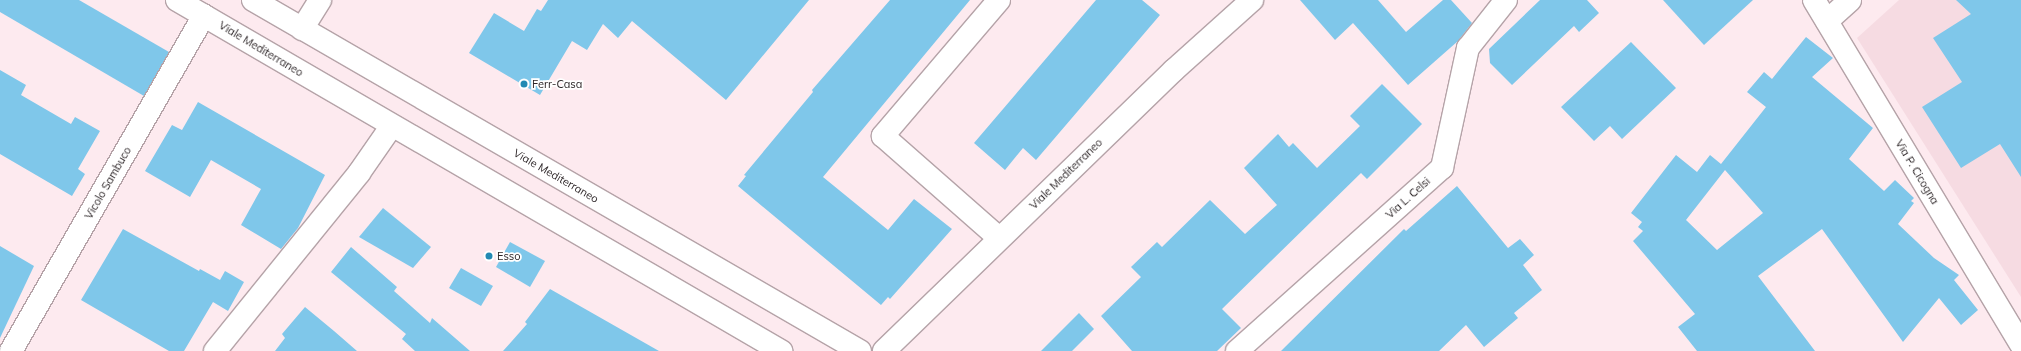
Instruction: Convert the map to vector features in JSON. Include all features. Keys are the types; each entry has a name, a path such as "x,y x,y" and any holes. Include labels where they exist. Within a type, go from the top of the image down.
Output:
{"street":[{"name":"Viale Mediterraneo","path":"177,0 391,126 782,351"},
{"name":"Viale Mediterraneo","path":"253,0 860,351"},
{"path":"302,29 320,0"},
{"path":"999,0 883,136 1000,238"},
{"name":"Viale Mediterraneo","path":"884,351 1174,70 1252,0"},
{"name":"Via L. Celsi","path":"1238,350 1442,168 1468,48 1506,0"},
{"name":"Via P. Cicogna","path":"1814,0 2021,344"},
{"path":"1827,20 1850,0"},
{"name":"Vicolo Sambuco","path":"11,351 204,16"},
{"path":"215,351 359,173 391,126"}],"shaded area":[{"path":"1899,0 2021,0 2021,297 1857,38"}],"building":[{"path":"0,0 79,0 169,52 144,96 0,12"},
{"path":"548,0 809,0 726,100 632,21 618,38 603,24 587,50 572,41 540,95 469,53 494,13 524,31 537,9 541,11"},
{"path":"890,0 970,0 823,177 888,230 914,199 952,229 890,299 888,297 881,305 738,186 746,176 744,175 813,92 812,90"},
{"path":"1096,0 1142,0 1160,15 1036,160 1023,148 1005,170 974,143"},
{"path":"1300,0 1378,0 1406,32 1443,0 1451,0 1472,23 1458,41 1408,85 1353,23 1335,40"},
{"path":"1540,0 1587,0 1599,13 1579,32 1574,26 1512,85 1490,63 1489,49"},
{"path":"1663,0 1753,0 1704,45"},
{"path":"1956,0 2021,0 2021,177 2000,144 1961,168 1922,107 1962,82 1933,38 1971,14"},
{"path":"1806,37 1833,58 1812,77 1873,128 1849,159 1884,191 1895,180 1914,198 1911,201 1914,203 1898,224 1934,258 1959,275 1954,280 1978,310 1961,325 1939,298 1903,342 1822,229 1758,276 1815,351 1697,351 1678,327 1695,314 1633,241 1643,231 1638,227 1642,222 1631,213 1676,155 1697,172 1710,155 1721,164 1766,107 1747,92 1764,72 1772,79","holes":["1725,170 1763,213 1717,250 1686,220"]},
{"path":"1631,42 1676,88 1622,139 1610,126 1594,141 1561,107"},
{"path":"0,70 26,85 21,95 71,124 75,117 100,131 78,169 85,174 72,196 0,154"},
{"path":"1382,84 1422,124 1367,179 1361,173 1222,309 1241,328 1217,351 1132,351 1101,316 1141,277 1131,267 1157,242 1162,247 1210,200 1245,234 1277,205 1244,168 1278,134 1289,147 1293,143 1317,168 1360,126 1350,116"},
{"path":"198,102 325,175 298,228 281,249 241,225 261,189 211,160 190,197 145,171 172,125 182,130"},
{"path":"1457,186 1508,248 1520,239 1534,255 1523,265 1542,290 1514,313 1518,318 1484,347 1466,325 1439,351 1281,351 1404,229 1406,231"},
{"path":"383,208 431,247 413,268 359,237"},
{"path":"123,229 199,271 200,269 220,280 225,271 244,282 228,311 213,302 184,351 169,351 81,300"},
{"path":"510,242 545,261 530,287 496,267"},
{"path":"0,246 34,266 0,338"},
{"path":"351,247 397,287 394,291 430,323 432,318 470,351 415,351 402,339 406,334 331,272"},
{"path":"461,268 493,286 481,306 449,288"},
{"path":"550,289 659,351 503,351 527,324 525,322"},
{"path":"305,307 357,351 275,351 285,338 282,334"},
{"path":"1079,313 1094,329 1072,351 1041,351"}],"place":[{"name":"Ferr-Casa","path":"524,84"},
{"name":"Esso","path":"489,256"}]}
